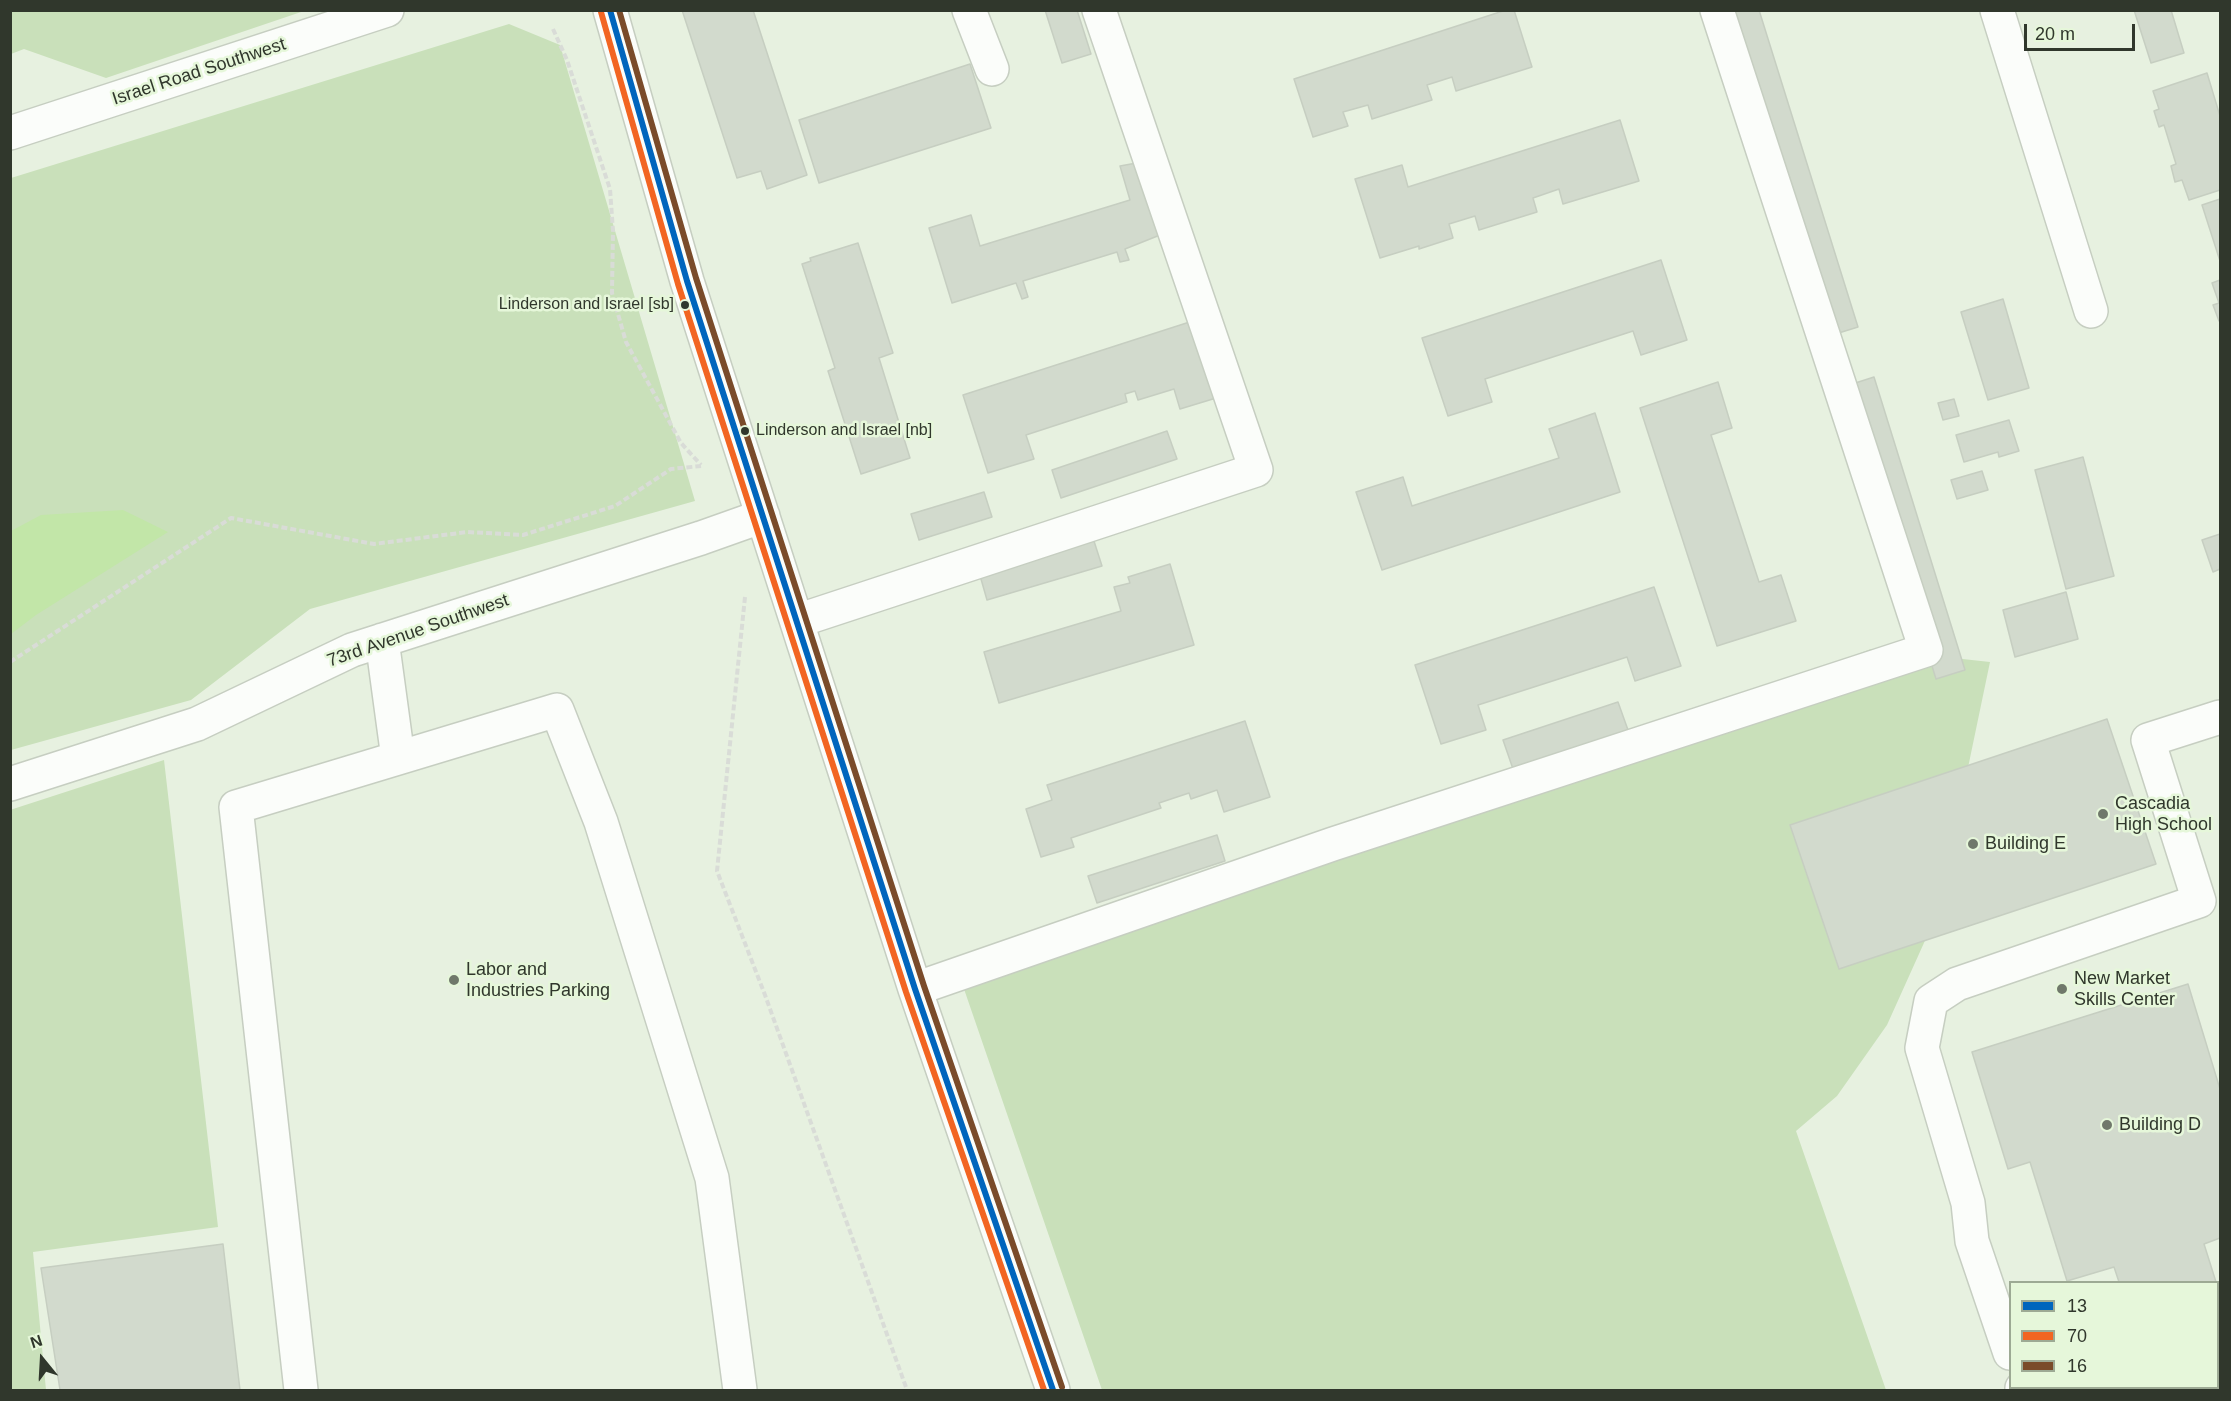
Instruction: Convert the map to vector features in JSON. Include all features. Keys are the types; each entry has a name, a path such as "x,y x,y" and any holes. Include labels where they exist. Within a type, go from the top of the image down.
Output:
{"street":[{"name":"Israel Road Southwest","path":"10,133 387,10"},
{"path":"610,10 687,281 915,989 1053,1390"},
{"path":"969,10 992,69"},
{"path":"797,621 1256,470 1099,10"},
{"path":"915,989 1333,844 1926,650 1717,10"},
{"path":"1996,10 2091,311"},
{"name":"73rd Avenue Southwest","path":"10,784 196,724 352,650 763,516"},
{"path":"382,640 398,758"},
{"path":"301,1390 236,807 558,710 601,822 712,1178 740,1390"},
{"path":"2009,1350 1972,1241 1968,1203 1922,1048 1931,1001 1957,984 2199,902 2148,740 2220,717"}],"path":[{"path":"10,662 231,518 374,544 467,532 522,535 615,506 671,469 701,466 681,443 626,342 612,293 613,231 610,189 567,60 554,29"},
{"path":"745,597 717,871 765,994 907,1390"}],"shaded area":[{"path":"10,11 304,11 106,78 24,49 11,54"},
{"path":"509,24 560,45 695,501 310,609 191,700 11,750 11,178"},
{"path":"123,510 168,532 36,615 11,634 11,531 41,515"},
{"path":"1871,649 1990,662 1960,806 1946,894 1887,1025 1837,1096 1796,1131 1886,1390 1102,1390 964,989"},
{"path":"164,760 218,1227 33,1252 46,1390 11,1390 10,810"}],"building":[{"path":"682,10 753,10 807,175 767,189 761,171 737,178"},
{"path":"1045,10 1077,10 1091,54 1062,63"},
{"path":"1506,10 1514,10 1532,67 1456,91 1452,77 1427,85 1432,100 1372,119 1368,105 1343,112 1348,126 1313,137 1294,79"},
{"path":"1727,10 1759,10 1858,327 1829,336"},
{"path":"2134,10 2171,10 2184,53 2151,63"},
{"path":"970,64 991,128 819,183 799,120"},
{"path":"2207,73 2220,116 2220,190 2189,200 2182,180 2175,182 2171,166 2176,164 2164,125 2159,127 2154,111 2159,109 2153,91"},
{"path":"1620,120 1639,181 1563,204 1559,189 1533,198 1537,212 1479,230 1475,216 1449,224 1453,238 1380,258 1355,179 1402,165 1408,187"},
{"path":"1142,162 1165,233 1125,249 1129,260 1120,262 1117,252 1023,281 1028,297 1022,299 1016,283 952,303 929,228 971,215 980,246 1130,200 1120,166"},
{"path":"2220,199 2220,261 2202,205"},
{"path":"858,243 893,353 879,358 910,458 861,474 828,371 835,368 802,264 811,261 810,258"},
{"path":"1661,260 1687,340 1641,355 1633,331 1485,379 1492,402 1448,416 1422,338"},
{"path":"2220,280 2219,321 2213,305 2219,303 2212,283"},
{"path":"2003,299 2029,388 1988,400 1961,312"},
{"path":"1202,318 1226,395 1180,409 1174,389 1138,400 1135,391 1125,394 1127,402 1026,435 1034,459 988,473 963,395"},
{"path":"1874,377 1965,670 1936,679 1846,386"},
{"path":"1718,382 1732,428 1711,435 1759,582 1781,575 1796,621 1717,646 1640,408"},
{"path":"1954,399 1959,416 1943,420 1938,403"},
{"path":"1595,413 1620,492 1382,570 1356,492 1403,477 1412,506 1559,458 1549,429"},
{"path":"2009,420 2019,451 1999,457 1998,452 1964,462 1956,435"},
{"path":"1167,431 1177,459 1061,498 1052,470"},
{"path":"2083,457 2114,576 2066,589 2035,470"},
{"path":"1982,471 1988,490 1957,499 1951,480"},
{"path":"984,492 992,517 919,540 911,514"},
{"path":"2220,534 2220,569 2213,572 2202,540"},
{"path":"1093,538 1102,566 987,600 979,572"},
{"path":"1170,564 1194,645 999,703 984,652 1121,611 1114,587 1130,583 1128,577"},
{"path":"1654,587 1681,666 1635,681 1627,657 1478,705 1486,730 1441,744 1415,665"},
{"path":"2066,592 2078,639 2015,657 2003,610"},
{"path":"1618,702 1628,730 1513,769 1503,740"},
{"name":"Building E","path":"2107,719 2156,864 1839,969 1790,825"},
{"path":"1245,721 1270,797 1224,812 1217,790 1191,799 1189,793 1159,803 1161,808 1071,838 1074,847 1041,857 1026,809 1052,800 1047,785"},
{"path":"1217,835 1225,861 1097,903 1088,876"},
{"name":"Building D","path":"2188,984 2220,1089 2220,1238 2204,1244 2216,1281 2119,1281 2114,1267 2067,1281 2030,1162 2008,1169 1972,1052"},
{"path":"223,1244 240,1390 60,1390 41,1268"}],"transit line":[{"name":"13","path":"610,10 687,281 915,989 1053,1390"},
{"name":"16","path":"619,10 696,278 924,986 1062,1387"},
{"name":"70","path":"601,12 678,284 906,992 1044,1390"}],"place":[{"name":"Linderson and Israel [sb]","path":"685,305"},
{"name":"Linderson and Israel [nb]","path":"745,431"},
{"name":"Cascadia High School","path":"2103,814"},
{"name":"Building E","path":"1973,844"},
{"name":"Labor and Industries Parking","path":"454,980"},
{"name":"New Market Skills Center","path":"2062,989"},
{"name":"Building D","path":"2107,1125"}]}
